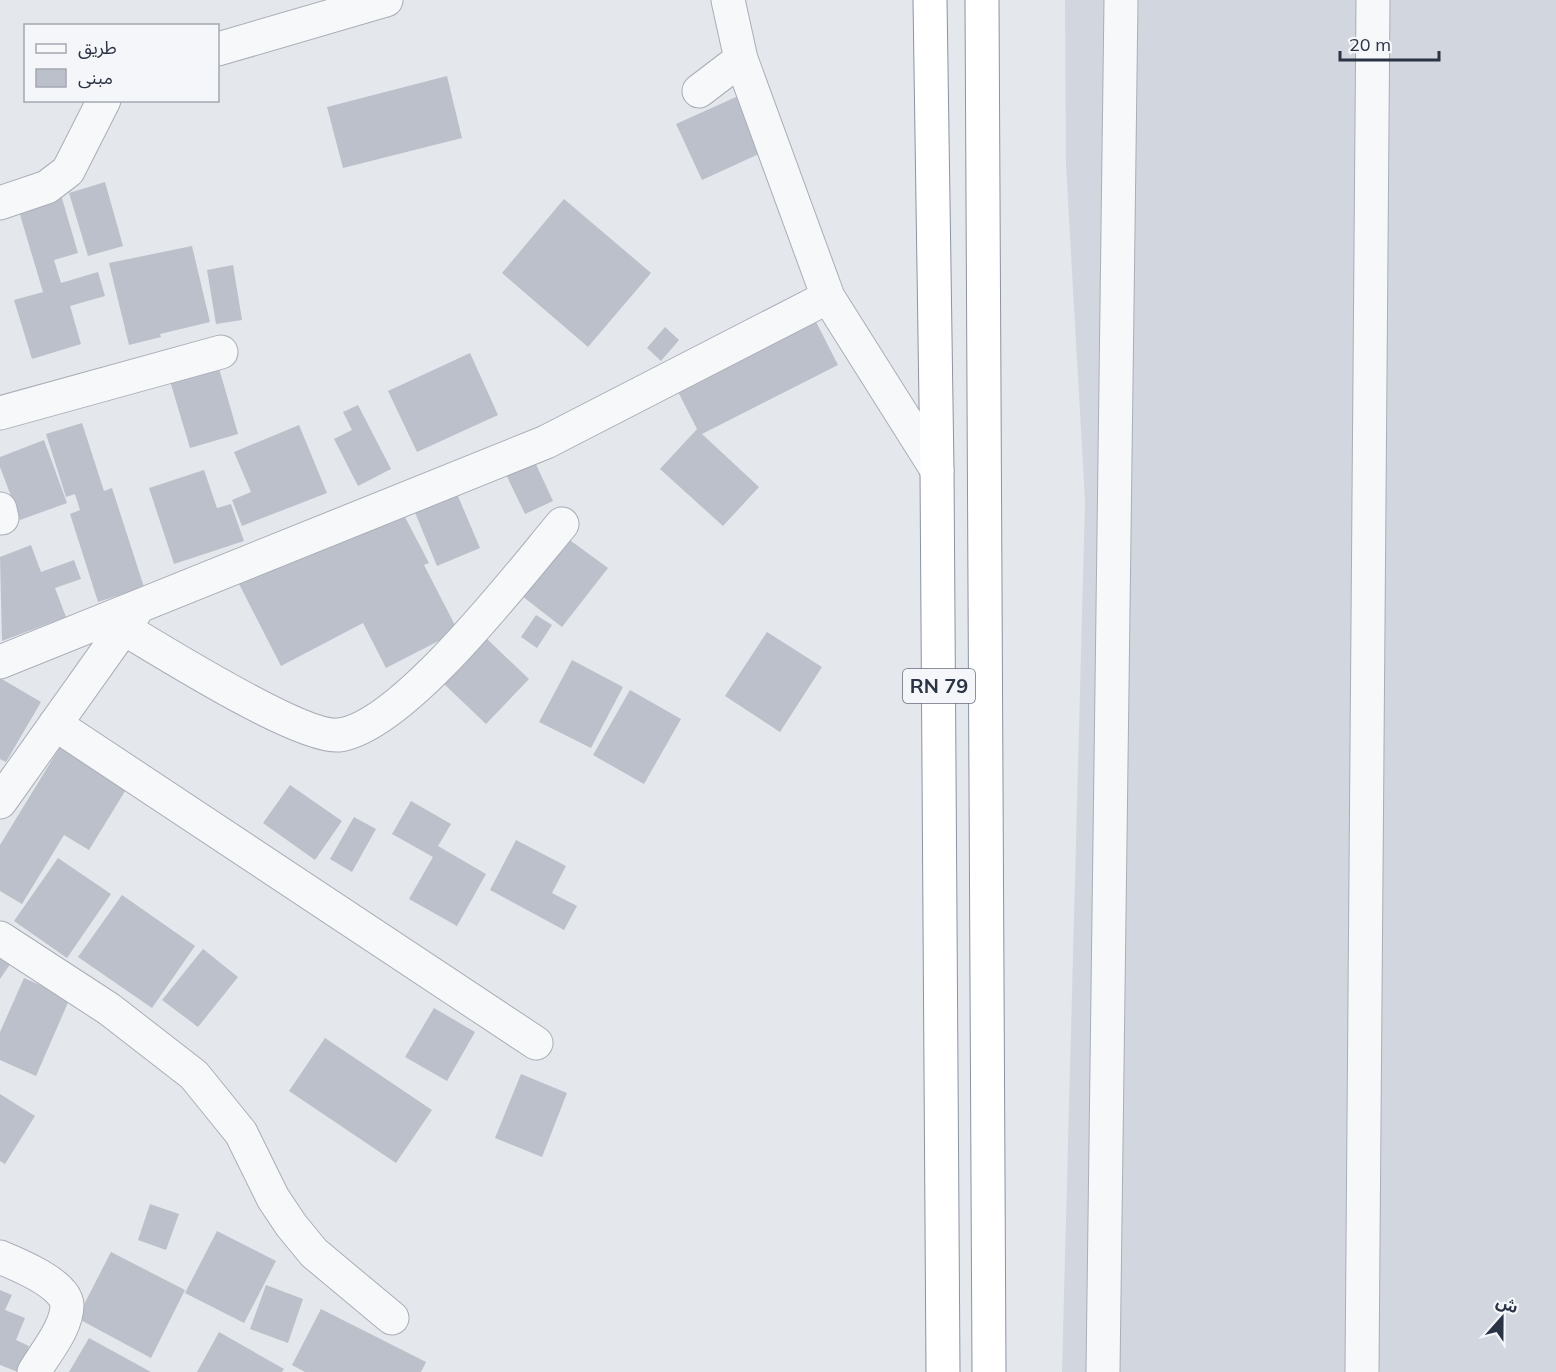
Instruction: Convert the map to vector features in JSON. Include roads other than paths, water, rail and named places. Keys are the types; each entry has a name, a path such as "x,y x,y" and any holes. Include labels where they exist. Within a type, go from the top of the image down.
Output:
{"highway":[{"name":"RN 79","path":"930,0 937,470 943,1372"},
{"name":"RN 79","path":"982,0 989,1372"}],"street":[{"path":"219,49 386,0"},
{"path":"728,0 741,59 828,297 937,470"},
{"path":"1103,1372 1121,0"},
{"path":"1362,1372 1373,0"},
{"path":"699,91 741,59"},
{"path":"0,202 47,188 68,171 103,102"},
{"path":"0,662 131,617 546,442 828,297"},
{"path":"0,413 221,352"},
{"path":"0,509 2,518 0,518"},
{"path":"131,617 277,715 312,730 338,735 355,730 384,714 445,661 562,524"},
{"path":"0,802 131,617"},
{"path":"55,724 536,1043"},
{"path":"0,938 109,1009 194,1076 241,1133 273,1198 291,1225 314,1253 392,1318"},
{"path":"0,1257 40,1276 62,1292 67,1304 62,1324 34,1372"}]}
